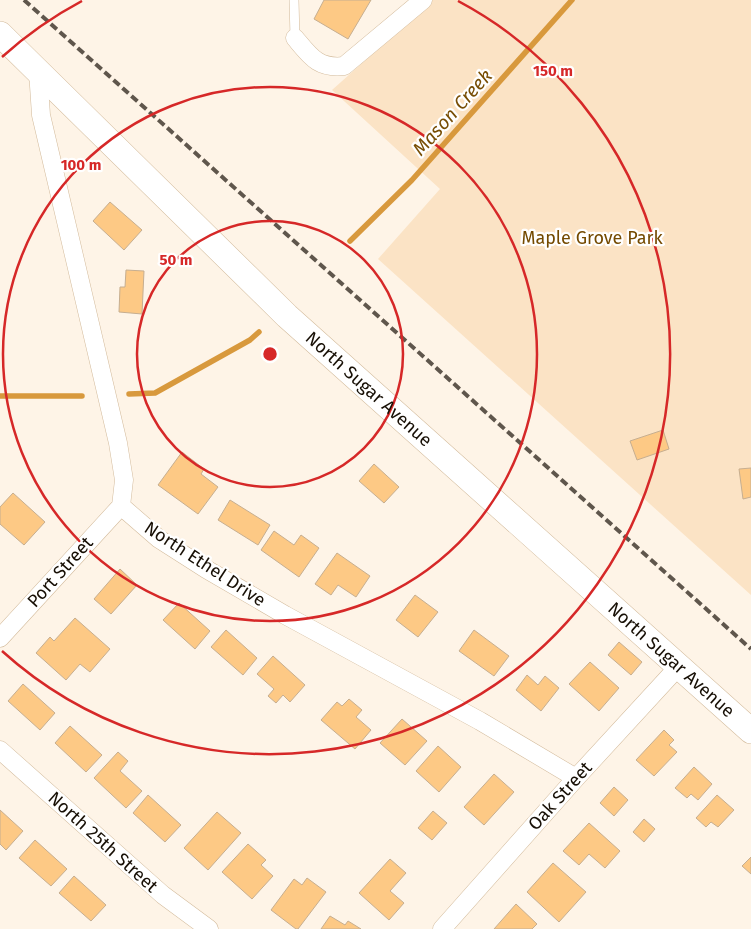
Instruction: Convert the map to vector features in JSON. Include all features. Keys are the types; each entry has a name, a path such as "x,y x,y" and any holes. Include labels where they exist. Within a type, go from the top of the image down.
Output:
{"street":[{"path":"295,38 312,58 330,68 344,66 423,0"},
{"name":"North Sugar Avenue","path":"0,34 287,316 751,731"},
{"path":"38,71 41,115 118,443 124,480 121,506"},
{"name":"Port Street","path":"0,638 121,506"},
{"name":"North Ethel Drive","path":"121,506 159,539 206,569 285,615 464,712 576,778"},
{"name":"Oak Street","path":"442,929 576,778 679,666"},
{"name":"North 25th Street","path":"0,750 163,895 209,929"}],"lane":[{"path":"294,0 295,38"}],"green space":[{"name":"Maple Grove Park","path":"433,0 751,0 751,595 378,259 440,189 332,90"}],"building":[{"path":"324,0 371,0 348,39 314,19"},
{"path":"110,202 142,230 124,250 93,221"},
{"path":"126,270 144,271 142,314 119,312 120,287 125,287"},
{"path":"663,430 669,449 637,460 630,441"},
{"path":"182,452 204,469 201,474 218,487 198,514 158,485"},
{"path":"374,464 399,487 384,503 359,481"},
{"path":"751,468 751,497 743,499 739,469"},
{"path":"13,493 45,522 24,545 0,524 0,507"},
{"path":"230,500 270,525 258,545 218,520"},
{"path":"274,531 294,545 301,535 319,548 299,577 261,550"},
{"path":"337,553 370,576 356,597 338,585 331,595 315,584"},
{"path":"120,569 137,585 111,614 94,599"},
{"path":"415,595 438,612 418,637 396,620"},
{"path":"179,603 210,631 195,649 163,620"},
{"path":"75,618 110,649 90,672 80,664 66,680 36,653 50,637 54,641"},
{"path":"226,630 257,658 243,675 211,647"},
{"path":"474,630 509,656 494,676 459,651"},
{"path":"619,642 642,662 631,675 608,655"},
{"path":"273,656 305,685 290,702 283,695 276,703 268,696 274,689 257,674"},
{"path":"590,662 619,688 599,711 569,684"},
{"path":"527,675 538,685 545,676 559,688 541,711 516,690"},
{"path":"23,684 55,713 40,730 8,701"},
{"path":"349,699 362,710 356,717 371,730 355,749 321,720 337,702 342,706"},
{"path":"402,719 427,741 405,765 380,743"},
{"path":"70,726 102,755 86,772 55,743"},
{"path":"664,730 674,740 669,745 677,752 654,776 636,760"},
{"path":"438,746 461,767 439,792 416,771"},
{"path":"118,752 128,761 120,771 142,791 126,808 94,778"},
{"path":"694,767 712,784 698,800 691,794 687,798 675,788"},
{"path":"494,774 514,792 484,825 464,807"},
{"path":"614,787 628,800 614,816 600,803"},
{"path":"148,795 181,825 165,842 133,813"},
{"path":"717,795 734,810 718,827 711,822 706,827 696,818"},
{"path":"0,810 23,831 6,850 0,844"},
{"path":"433,811 447,823 432,840 418,828"},
{"path":"217,812 241,833 208,870 184,848"},
{"path":"644,819 655,829 644,842 633,832"},
{"path":"589,823 620,851 605,868 589,854 579,865 563,851"},
{"path":"35,840 67,869 51,886 19,858"},
{"path":"248,844 266,860 261,865 273,876 252,899 222,872"},
{"path":"751,857 751,874 742,866"},
{"path":"390,859 406,873 390,891 404,903 389,920 359,893"},
{"path":"553,863 586,892 559,922 527,892"},
{"path":"74,876 106,905 91,921 59,893"},
{"path":"307,878 326,892 298,929 296,929 271,910 294,879 302,885"},
{"path":"516,904 537,924 532,929 494,929"},
{"path":"330,916 345,925 348,921 361,929 321,929"}],"waterway":[{"name":"Mason Creek","path":"350,241 412,180 572,0"},
{"name":"Mason Creek","path":"129,394 155,393 250,340 259,332"},
{"name":"Mason Creek","path":"0,396 82,396"}],"railway":[{"path":"24,0 751,649"}]}
